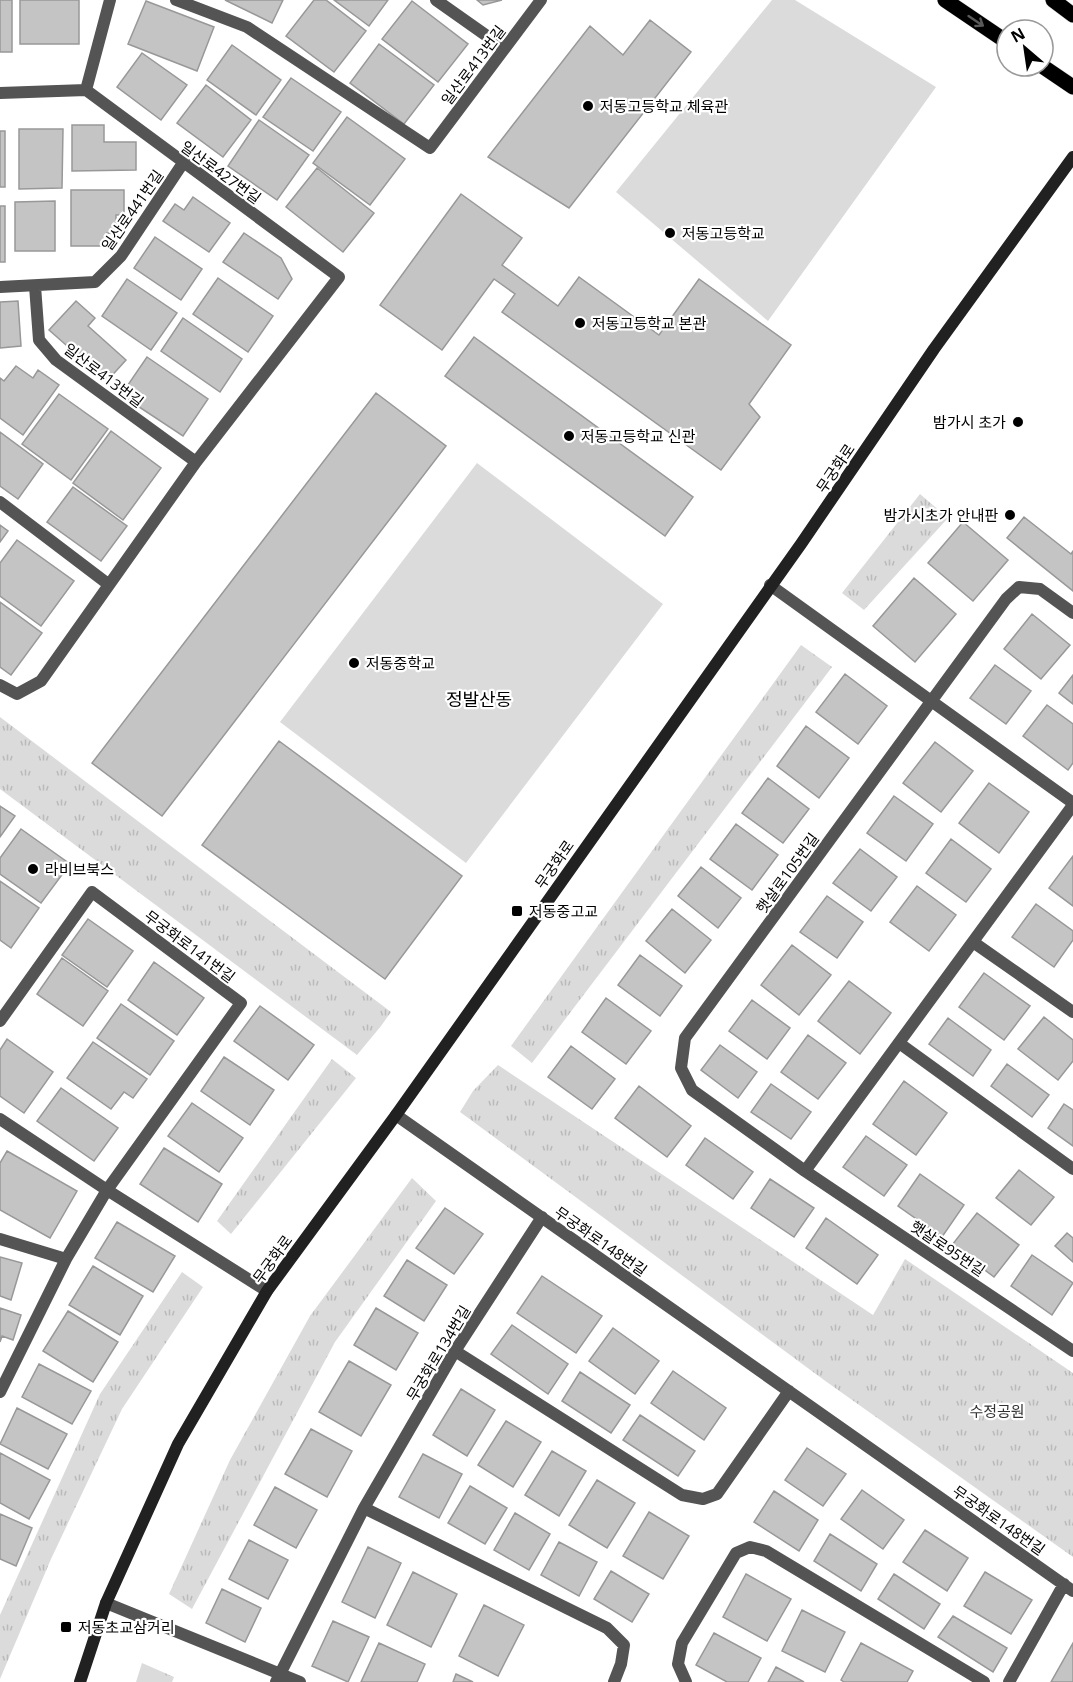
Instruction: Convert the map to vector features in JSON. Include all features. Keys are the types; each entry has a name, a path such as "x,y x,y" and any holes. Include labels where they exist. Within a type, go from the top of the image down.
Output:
{"main road":[{"path":"945,0 995,34"},
{"path":"1053,0 1073,15"},
{"path":"1055,75 1073,87"},
{"name":"무궁화로","path":"80,1682 106,1603 178,1444 267,1291 396,1115 801,544 934,349 1073,157"}],"street":[{"path":"0,93 86,90 111,0"},
{"name":"일산로413번길","path":"176,0 247,27 430,148 541,0"},
{"path":"436,0 504,48"},
{"name":"일산로427번길","path":"86,90 339,277 196,462"},
{"name":"일산로441번길","path":"0,287 95,282 121,256 183,163"},
{"name":"일산로413번길","path":"36,286 39,339 56,360 196,462"},
{"path":"0,685 17,693 41,681 196,462"},
{"path":"0,502 108,584"},
{"path":"770,585 1073,804 805,1171"},
{"name":"햇살로105번길","path":"681,1068 685,1038 1006,599 1019,587 1040,589 1073,613"},
{"name":"무궁화로141번길","path":"0,1021 92,892 242,1003 108,1190 66,1259 1,1386"},
{"path":"973,942 1073,1012"},
{"path":"898,1043 1073,1169"},
{"name":"햇살로95번길","path":"681,1068 692,1090 805,1171 1073,1351"},
{"name":"무궁화로148번길","path":"396,1115 1068,1587"},
{"path":"0,1119 267,1291"},
{"name":"무궁화로134번길","path":"278,1678 364,1508 455,1351 542,1217"},
{"path":"0,1239 66,1259"},
{"path":"455,1351 682,1495 703,1499 717,1494 789,1391"},
{"path":"364,1508 607,1628 624,1645 621,1664 614,1682"},
{"path":"686,1682 678,1664 682,1643 736,1553 750,1548 766,1551 984,1682"},
{"path":"1009,1682 1068,1587"},
{"path":"106,1603 278,1678 300,1682"}],"green space":[{"path":"772,0 795,0 936,87 768,321 616,192"},
{"path":"477,463 663,604 466,863 280,722"},
{"path":"920,494 948,518 864,610 842,593"},
{"path":"801,645 832,667 532,1063 511,1046"},
{"path":"0,717 391,1012 357,1055 0,789"},
{"path":"332,1059 356,1078 231,1234 217,1221"},
{"name":"수정공원","path":"498,1065 873,1315 905,1259 1073,1373 1073,1557 824,1380 460,1112 473,1091"},
{"path":"412,1178 436,1201 335,1342 192,1609 169,1594 230,1460 310,1316"},
{"path":"182,1272 203,1287 122,1409 51,1559 0,1679 0,1615 100,1394"},
{"path":"142,1663 174,1677 172,1682 136,1682"}],"building":[{"path":"0,0 12,0 12,52 0,52"},
{"path":"20,0 79,0 79,44 20,44"},
{"path":"225,0 283,0 272,23"},
{"path":"314,0 326,0 366,31 334,72 286,36"},
{"path":"334,0 388,0 369,26"},
{"path":"477,0 502,0 483,5"},
{"path":"146,1 214,27 197,71 128,44"},
{"path":"412,1 468,44 438,82 382,39"},
{"name":"저동고등학교 체육관","path":"650,20 691,52 569,208 488,157 590,26 623,55"},
{"path":"379,44 434,85 404,124 350,83"},
{"path":"232,45 281,80 256,115 207,80"},
{"path":"142,53 187,85 161,120 117,87"},
{"path":"291,78 341,112 313,151 263,117"},
{"path":"206,85 251,120 223,157 177,123"},
{"path":"347,117 405,159 370,205 313,163"},
{"path":"259,120 309,155 277,200 228,166"},
{"path":"72,125 104,125 104,142 136,142 136,170 72,171"},
{"path":"19,129 63,129 62,188 19,189"},
{"path":"0,131 5,131 5,187 0,187"},
{"path":"317,168 374,213 343,252 286,207"},
{"path":"71,190 124,190 124,215 116,215 116,234 107,233 108,246 71,246"},
{"name":"저동고등학교 본관","path":"461,194 522,238 502,265 558,306 579,277 659,335 699,279 791,345 749,404 760,417 721,470 502,312 515,294 494,279 442,350 380,305"},
{"path":"193,197 230,223 209,252 163,221 175,204 184,210"},
{"path":"55,201 55,251 15,251 15,202"},
{"path":"0,206 5,206 5,262 0,262"},
{"path":"244,233 281,258 292,279 278,299 223,262"},
{"path":"155,237 202,269 181,300 134,268"},
{"path":"218,278 273,316 248,352 193,314"},
{"path":"127,279 177,313 151,350 102,316"},
{"path":"18,301 21,346 0,348 0,302"},
{"path":"76,301 95,318 88,326 126,360 107,381 49,330"},
{"path":"183,318 242,359 220,392 161,351"},
{"name":"저동고등학교 신관","path":"474,337 693,497 665,536 445,376"},
{"path":"147,357 208,399 183,436 121,395"},
{"path":"16,366 33,378 38,370 59,385 23,435 0,418 0,378 4,381"},
{"path":"376,393 446,446 162,816 92,763"},
{"path":"59,394 108,429 71,480 22,444"},
{"path":"111,431 161,468 123,520 73,483"},
{"path":"0,432 43,464 18,499 0,486"},
{"path":"73,487 127,526 101,561 47,522"},
{"path":"1024,517 1071,554 1073,551 1073,591 1007,538"},
{"path":"963,522 1008,560 973,601 928,563"},
{"path":"0,525 8,531 0,542"},
{"path":"17,540 74,581 41,626 0,596 0,563"},
{"path":"914,578 956,614 915,662 873,626"},
{"path":"0,602 42,633 11,675 0,667"},
{"path":"1032,614 1070,645 1041,679 1004,649"},
{"path":"995,665 1031,691 1006,724 970,698"},
{"path":"845,674 887,706 858,744 816,712"},
{"path":"1073,675 1073,704 1059,693"},
{"path":"1047,705 1073,724 1073,763 1068,770 1023,736"},
{"path":"806,726 849,758 819,798 777,766"},
{"path":"279,741 462,876 385,979 202,845"},
{"path":"935,742 973,771 941,812 903,783"},
{"path":"768,778 809,809 783,843 742,813"},
{"path":"989,783 1029,812 999,853 959,823"},
{"path":"894,796 933,824 906,861 867,833"},
{"path":"0,806 15,816 0,837"},
{"path":"736,824 778,855 752,890 710,859"},
{"name":"라비브북스","path":"21,829 70,864 41,903 0,874 0,858"},
{"path":"951,839 991,869 966,902 926,873"},
{"path":"860,849 897,877 871,911 833,883"},
{"path":"1073,856 1073,906 1049,888"},
{"path":"701,867 741,898 718,928 678,896"},
{"path":"0,881 39,908 11,948 0,940"},
{"path":"917,886 956,915 929,951 890,922"},
{"path":"827,896 863,922 837,958 800,932"},
{"path":"1036,904 1073,931 1073,940 1054,967 1012,937"},
{"path":"672,909 711,940 685,973 646,941"},
{"path":"88,919 133,951 107,987 62,955"},
{"path":"792,945 831,975 799,1015 761,985"},
{"path":"640,955 682,986 660,1016 618,985"},
{"path":"62,958 108,991 83,1026 37,994"},
{"path":"154,962 204,998 177,1035 128,1000"},
{"path":"984,973 1030,1006 1004,1040 959,1007"},
{"path":"849,981 891,1013 860,1054 818,1021"},
{"path":"606,998 651,1031 626,1064 582,1032"},
{"path":"752,1000 790,1028 767,1059 729,1031"},
{"path":"121,1004 174,1041 150,1075 97,1038"},
{"path":"260,1006 314,1045 288,1080 234,1041"},
{"path":"1044,1017 1073,1040 1073,1061 1058,1080 1018,1049"},
{"path":"948,1018 991,1050 973,1076 929,1044"},
{"path":"808,1035 846,1063 818,1099 781,1072"},
{"path":"7,1039 53,1072 24,1113 0,1096 0,1050"},
{"path":"93,1042 147,1079 133,1098 124,1092 111,1109 67,1078"},
{"path":"720,1045 757,1072 738,1098 701,1070"},
{"path":"571,1046 615,1079 592,1109 548,1077"},
{"path":"224,1057 274,1090 250,1125 201,1091"},
{"path":"1007,1064 1049,1095 1032,1117 991,1086"},
{"path":"904,1081 947,1113 916,1155 873,1124"},
{"path":"771,1084 811,1112 791,1139 751,1112"},
{"path":"639,1086 691,1126 667,1157 615,1118"},
{"path":"61,1088 118,1128 94,1161 37,1121"},
{"path":"192,1103 243,1138 219,1172 168,1136"},
{"path":"1064,1104 1073,1110 1073,1146 1048,1128"},
{"path":"866,1136 907,1165 884,1196 843,1167"},
{"path":"705,1138 753,1172 733,1199 686,1165"},
{"path":"164,1148 222,1184 198,1222 140,1184"},
{"path":"7,1151 77,1191 50,1238 0,1210 0,1163"},
{"path":"1019,1170 1054,1197 1031,1225 996,1198"},
{"path":"920,1174 964,1205 942,1237 898,1206"},
{"path":"770,1179 814,1208 794,1237 751,1208"},
{"path":"445,1208 483,1234 454,1274 416,1248"},
{"path":"977,1213 1019,1245 994,1277 952,1245"},
{"path":"826,1218 878,1255 857,1284 806,1248"},
{"path":"117,1222 175,1256 153,1292 95,1258"},
{"path":"1067,1233 1073,1238 1073,1262 1055,1246"},
{"path":"1032,1255 1073,1283 1052,1315 1011,1286"},
{"path":"0,1257 22,1263 11,1300 0,1296"},
{"path":"407,1260 447,1285 424,1321 384,1296"},
{"path":"93,1266 143,1296 120,1335 69,1305"},
{"path":"542,1276 602,1316 576,1353 517,1313"},
{"path":"0,1308 21,1315 13,1340 2,1336 0,1342"},
{"path":"376,1308 418,1333 396,1370 354,1345"},
{"path":"68,1311 118,1342 93,1382 43,1351"},
{"path":"512,1325 568,1364 548,1394 491,1354"},
{"path":"613,1328 659,1361 635,1394 589,1361"},
{"path":"349,1361 391,1385 361,1436 319,1412"},
{"path":"39,1364 91,1391 72,1424 22,1397"},
{"path":"673,1371 726,1408 704,1440 651,1403"},
{"path":"580,1372 630,1405 611,1433 562,1401"},
{"path":"461,1389 495,1410 467,1456 433,1435"},
{"path":"17,1408 67,1434 48,1469 0,1444"},
{"path":"640,1415 695,1451 678,1476 623,1440"},
{"path":"506,1421 541,1442 513,1487 478,1465"},
{"path":"311,1429 352,1451 327,1497 285,1474"},
{"path":"807,1448 846,1474 823,1506 785,1480"},
{"path":"552,1451 586,1471 559,1516 525,1495"},
{"path":"0,1453 50,1480 29,1519 0,1503"},
{"path":"423,1454 462,1474 439,1518 399,1497"},
{"path":"597,1480 635,1503 607,1548 569,1525"},
{"path":"470,1486 507,1508 485,1544 448,1523"},
{"path":"275,1487 317,1510 296,1548 254,1525"},
{"path":"862,1490 904,1520 883,1549 841,1519"},
{"path":"774,1491 818,1520 799,1551 754,1522"},
{"path":"649,1512 689,1536 663,1579 623,1556"},
{"path":"515,1513 550,1534 529,1570 494,1550"},
{"path":"0,1514 32,1528 16,1566 0,1559"},
{"path":"925,1530 968,1558 947,1591 903,1562"},
{"path":"830,1534 877,1564 861,1591 814,1561"},
{"path":"249,1540 288,1560 268,1599 229,1579"},
{"path":"559,1542 597,1562 579,1596 541,1575"},
{"path":"368,1547 401,1563 375,1618 342,1602"},
{"path":"611,1571 649,1594 632,1622 594,1599"},
{"path":"413,1572 457,1594 431,1647 387,1625"},
{"path":"985,1572 1032,1600 1011,1634 964,1606"},
{"path":"746,1574 791,1599 767,1641 723,1617"},
{"path":"894,1574 940,1604 924,1629 878,1599"},
{"path":"222,1589 261,1608 245,1642 206,1623"},
{"path":"484,1605 524,1625 498,1676 459,1656"},
{"path":"802,1610 845,1632 825,1672 782,1651"},
{"path":"953,1616 1007,1648 993,1672 938,1637"},
{"path":"333,1621 369,1637 348,1682 312,1666"},
{"path":"714,1633 761,1658 748,1682 727,1682 696,1665"},
{"path":"379,1643 425,1664 417,1682 361,1682"},
{"path":"861,1643 913,1671 907,1682 844,1682 841,1680"},
{"path":"1073,1643 1073,1682 1051,1682"},
{"path":"776,1667 804,1682 768,1682"},
{"path":"456,1674 473,1682 453,1682"}],"place":[{"name":"저동고등학교 체육관","path":"588,106"},
{"name":"저동고등학교","path":"670,233"},
{"name":"저동고등학교 본관","path":"580,323"},
{"name":"밤가시 초가","path":"1018,422"},
{"name":"저동고등학교 신관","path":"569,436"},
{"name":"밤가시초가 안내판","path":"1010,515"},
{"name":"저동중학교","path":"354,663"},
{"name":"라비브북스","path":"33,869"},
{"name":"저동중고교","path":"517,911"},
{"name":"저동초교삼거리","path":"66,1627"}],"district":[{"name":"정발산동","path":"479,699"}]}
